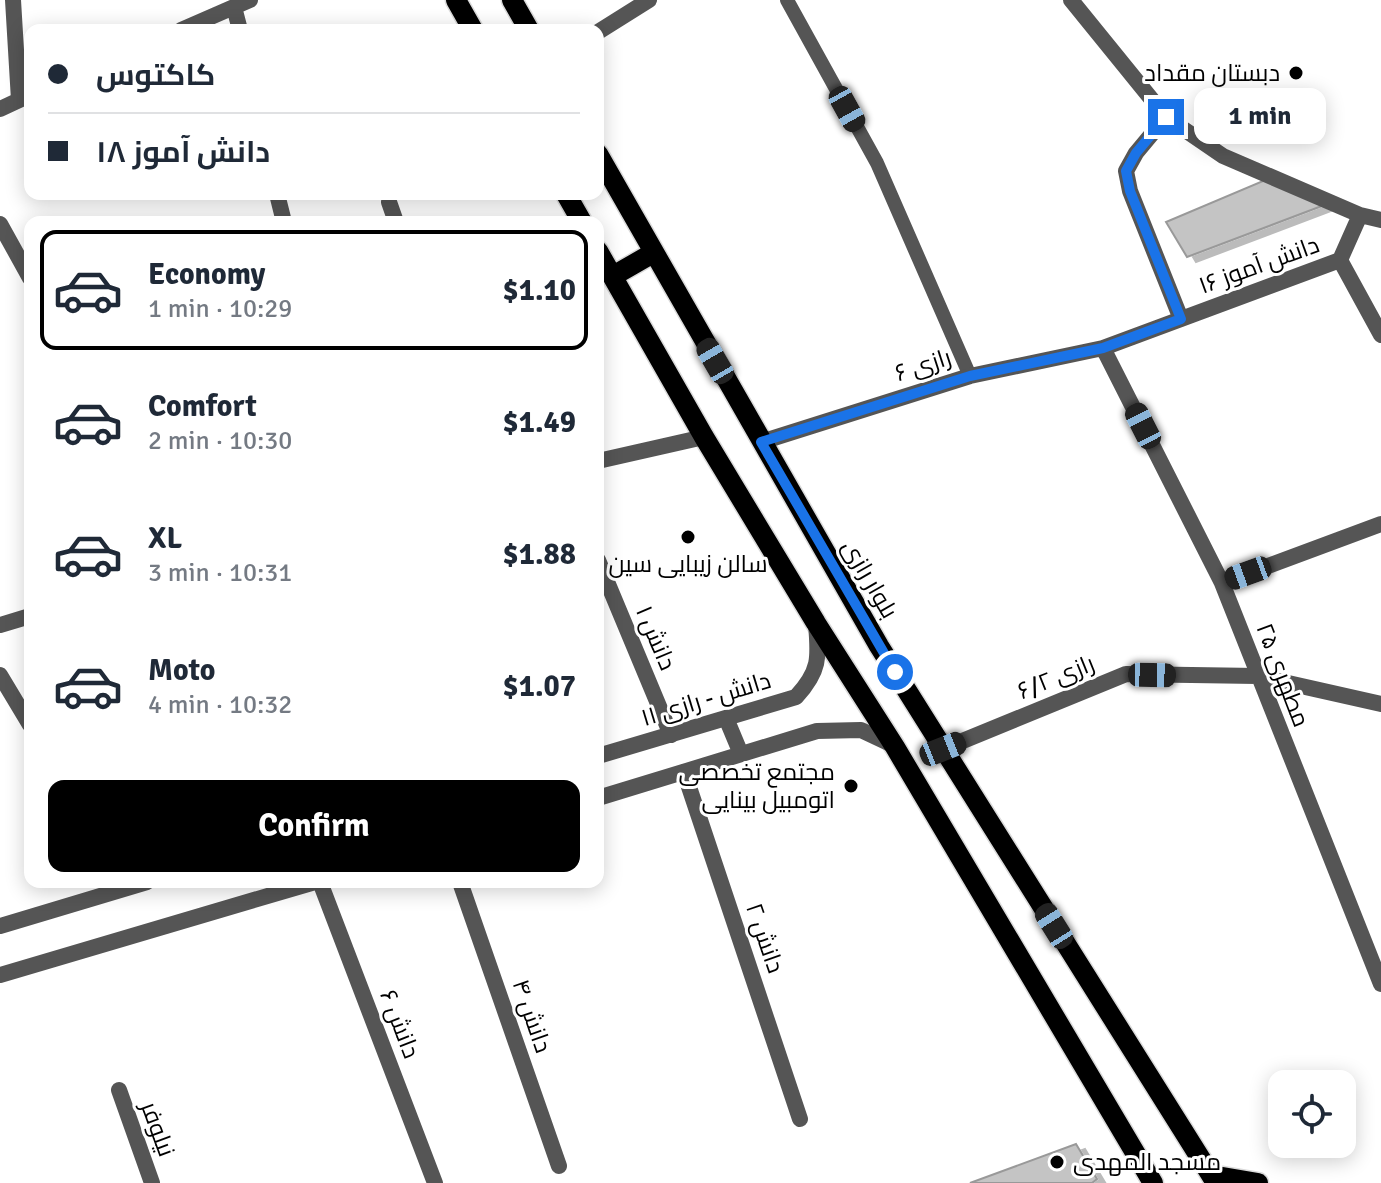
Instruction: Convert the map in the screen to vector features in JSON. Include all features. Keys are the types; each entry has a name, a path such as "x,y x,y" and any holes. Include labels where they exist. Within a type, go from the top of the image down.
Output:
{"main road":[{"path":"456,0 470,24"},
{"path":"512,0 526,24"},
{"name":"بلوار رازی","path":"604,165 879,646 1214,1179"},
{"path":"613,276 653,253"},
{"path":"604,261 704,437 895,747 1153,1183"},
{"path":"1214,1179 1258,1183"}],"street":[{"path":"0,109 24,98 13,0"},
{"path":"604,28 649,0"},
{"path":"1071,0 1166,117 1223,156 1360,215 1381,220"},
{"path":"195,24 242,3 240,24"},
{"path":"1166,117 1136,153 1126,171 1130,191 1181,319"},
{"path":"389,202 394,216"},
{"name":"دانش آموز ۱۶","path":"1103,348 1340,260 1360,215"},
{"path":"0,224 24,267"},
{"path":"1340,260 1381,335"},
{"name":"رازی ۶","path":"761,442 970,376 1103,348"},
{"name":"مطهری ۲۵","path":"1103,348 1222,583 1381,984"},
{"path":"604,460 704,437"},
{"path":"1222,583 1381,524"},
{"name":"دانش ۱","path":"604,574 671,735"},
{"path":"0,625 24,618"},
{"name":"دانش - رازی ۱۱","path":"604,754 796,697 809,683 819,659 816,623"},
{"name":"رازی ۶/۲","path":"943,749 1126,674 1257,676 1381,704"},
{"path":"0,675 24,715"},
{"path":"726,718 741,754"},
{"path":"604,796 817,731 861,730 895,747"},
{"name":"دانش ۲","path":"684,772 800,1119"},
{"path":"0,926 113,888"},
{"path":"0,975 297,888"},
{"name":"دانش ۶","path":"319,888 435,1183"},
{"name":"دانش ۴","path":"462,888 559,1166"},
{"name":"نیلوفر","path":"119,1090 152,1183"}],"lane":[{"path":"787,0 877,163 970,376"}],"building":[{"path":"1270,178 1335,201 1187,257 1166,222"},
{"name":"مسجد المهدی","path":"1076,1144 1097,1179 1092,1183 970,1183"}],"place":[{"name":"دبستان مقداد","path":"1296,73"},
{"name":"سالن زیبایی سین","path":"688,537"},
{"name":"مجتمع تخصصی اتومبیل بینایی","path":"851,786"},
{"name":"مسجد المهدی","path":"1057,1162"}],"route":[{"path":"895,672 761,442 970,376 1103,348 1181,319 1130,191 1126,171 1136,153 1166,117"}]}
